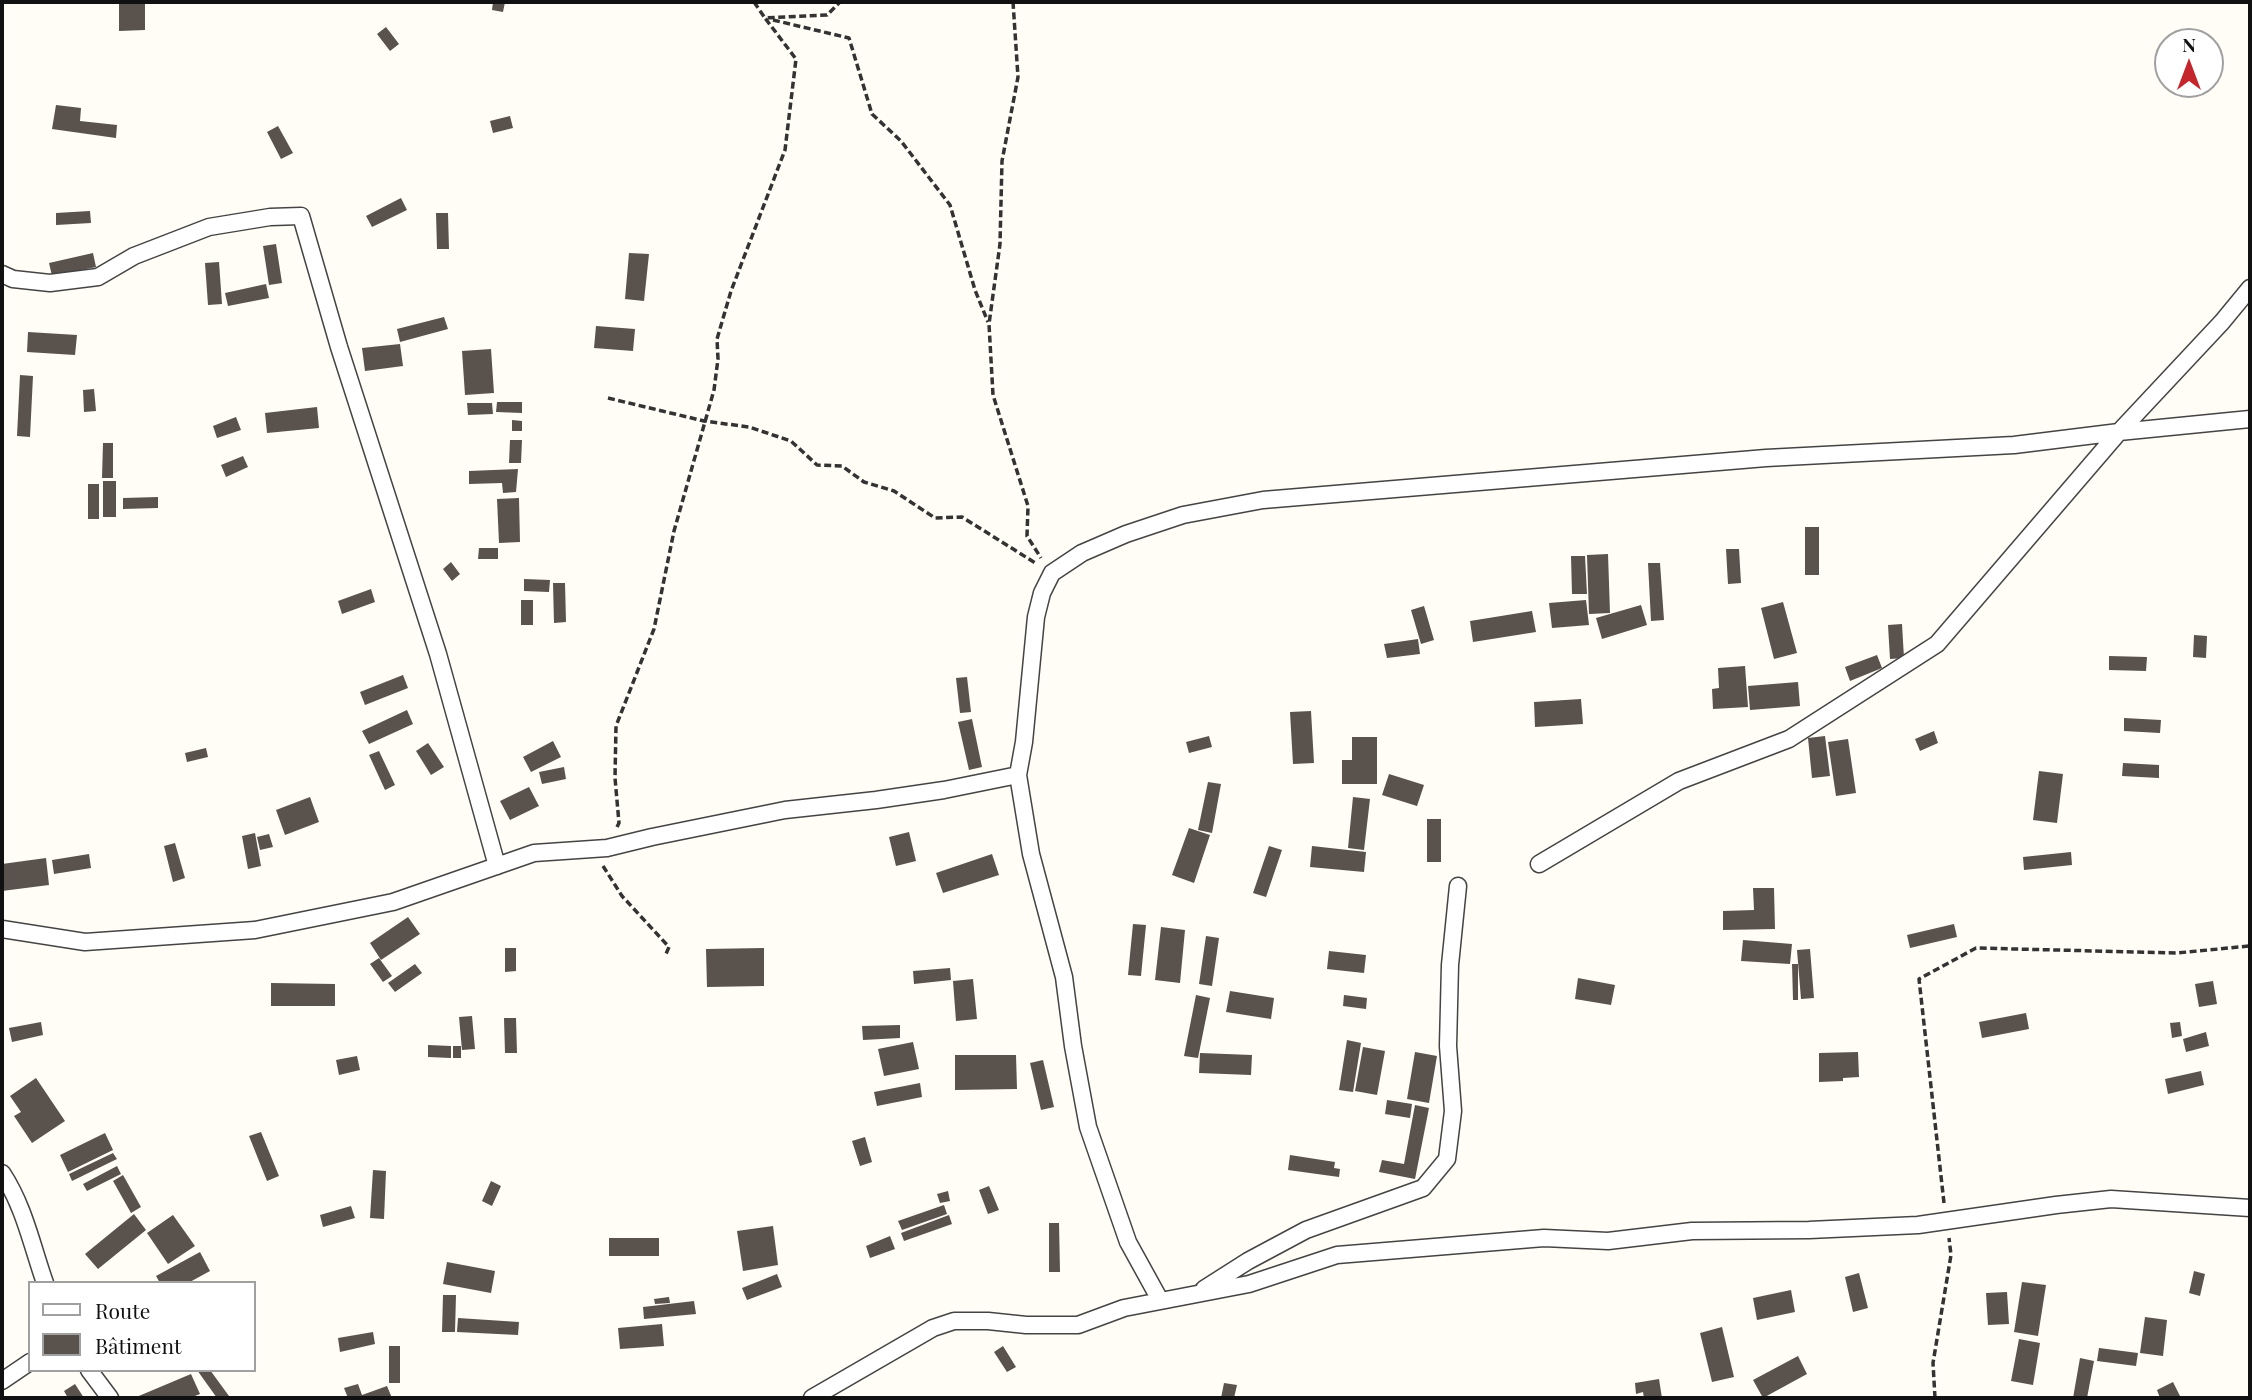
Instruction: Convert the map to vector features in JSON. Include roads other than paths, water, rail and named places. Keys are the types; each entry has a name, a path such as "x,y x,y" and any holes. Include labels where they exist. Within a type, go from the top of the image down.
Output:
{"street":[{"path":"2,274 13,279 50,283 98,277 134,256 209,227 270,217 301,216 339,347 438,654 497,866"},
{"path":"1539,864 1679,780 1789,739 1937,645 2119,432 2222,322 2250,288"},
{"path":"1160,1300 1128,1242 1088,1127 1064,977 1031,854 1018,775 1024,742 1036,617 1042,593 1052,573 1082,553 1125,534 1183,515 1263,500 1766,458 2014,445 2250,419"},
{"path":"2,929 85,942 255,930 393,902 534,853 607,848 785,810 930,792 1018,775"},
{"path":"1199,1292 1248,1261 1306,1230 1423,1188 1447,1159 1453,1111 1448,1046 1450,965 1458,886"},
{"path":"2,1173 28,1227 44,1281"},
{"path":"812,1398 933,1328 954,1321 1078,1325 1124,1308 1249,1284 1338,1255 1544,1238 1608,1241 1692,1231 1810,1230 1918,1225 2111,1199 2250,1208"},
{"path":"2,1381 28,1363"},
{"path":"90,1372 110,1398"}]}
